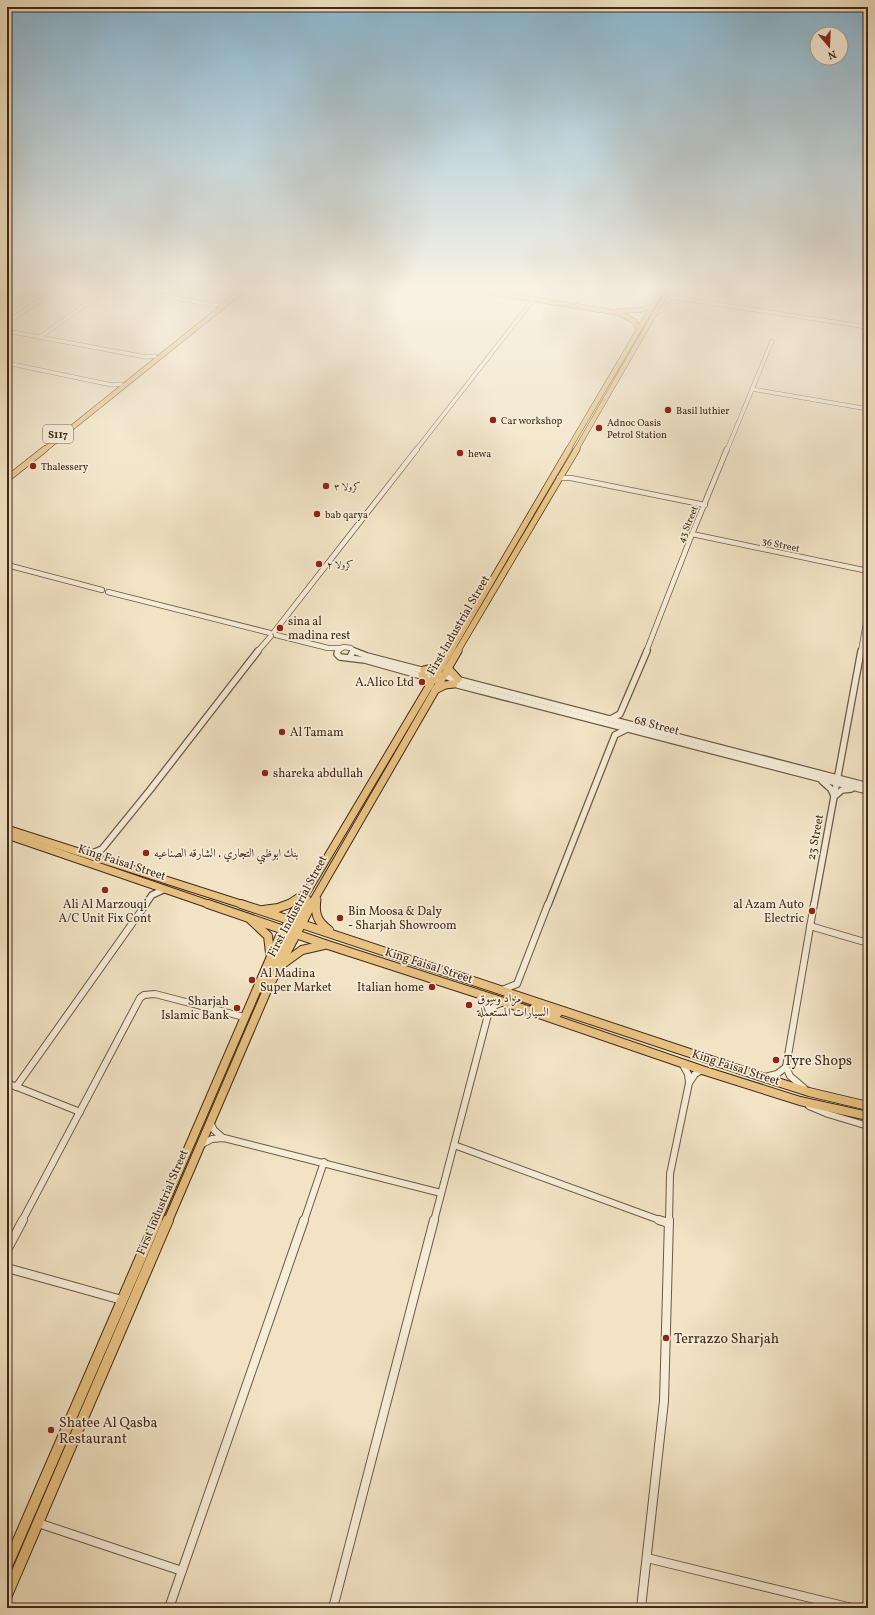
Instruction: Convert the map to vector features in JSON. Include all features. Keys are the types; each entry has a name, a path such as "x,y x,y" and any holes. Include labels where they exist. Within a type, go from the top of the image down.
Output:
{"main road":[{"name":"S117","path":"7,475 113,387 121,384 144,362"},
{"name":"S117","path":"7,479 154,362"},
{"name":"First Industrial Street","path":"7,1566 270,955 290,931 319,890 442,666 619,362"},
{"name":"First Industrial Street","path":"310,886 434,682 442,678 627,362"},
{"path":"423,673 442,666"},
{"path":"423,673 434,682 445,685 456,682 448,668"},
{"name":"King Faisal Street","path":"7,829 259,910 762,1077 809,1092 868,1106"},
{"name":"King Faisal Street","path":"7,836 247,916 328,945 534,1012 702,1070 800,1101 868,1116"},
{"path":"259,910 276,908 289,904 310,886"},
{"path":"268,988 268,979 310,892 310,886"},
{"path":"319,890 316,906 316,917 324,927 341,937"},
{"path":"247,916 268,936 270,955"},
{"name":"First Industrial Street","path":"7,1594 211,1124 268,988 278,969 290,931"},
{"path":"278,969 292,955 302,949 328,945"},
{"path":"534,1012 533,1009 535,1008 558,1014 560,1010"}],"street":[{"path":"86,855 102,849 150,790 230,685 272,634 484,362"},
{"name":"43 Street","path":"620,714 668,600 692,534 763,362"},
{"path":"7,364 113,387"},
{"path":"752,389 868,409"},
{"path":"562,473 571,478"},
{"path":"559,478 571,478 705,505"},
{"name":"36 Street","path":"692,534 867,571"},
{"path":"7,565 102,590 103,593 108,592 328,648 348,647 367,656 423,673"},
{"name":"23 Street","path":"786,1067 827,829 868,611"},
{"path":"328,648 343,658 365,660 423,673"},
{"path":"337,654 338,650 342,648"},
{"path":"350,658 354,654 354,650"},
{"name":"68 Street","path":"423,673 434,682 442,678 611,722 627,729 818,776"},
{"path":"500,990 517,984 615,736 615,730 611,722 620,714 622,722"},
{"name":"68 Street","path":"611,722 622,722 856,786 868,791"},
{"path":"615,736 627,729"},
{"path":"839,769 856,786 842,790 834,796 829,787 818,776 839,769"},
{"name":"68 Street","path":"856,786 868,786"},
{"path":"102,849 104,861"},
{"path":"149,883 152,895"},
{"path":"16,1086 152,895 165,889"},
{"path":"810,925 868,943"},
{"path":"810,925 823,929"},
{"path":"517,984 523,998"},
{"path":"7,1250 136,1002 144,996 155,994 244,1016"},
{"path":"333,1608 489,1012 483,995"},
{"path":"489,1012 504,1002"},
{"path":"682,1063 687,1071 689,1083"},
{"path":"762,1077 777,1074 786,1067 786,1071 790,1076 809,1092"},
{"path":"641,1608 664,1393 670,1166 689,1083 695,1074 702,1070"},
{"path":"7,1083 80,1112"},
{"path":"800,1101 821,1111 868,1126"},
{"path":"211,1124 214,1130 224,1138"},
{"path":"202,1144 212,1139 224,1138 442,1193"},
{"path":"454,1145 668,1223"},
{"path":"169,1608 324,1162"},
{"path":"7,1268 122,1300"},
{"path":"38,1524 182,1571"},
{"path":"647,1558 852,1608"}],"place":[{"name":"Basil luthier","path":"668,410"},
{"name":"Car workshop","path":"493,420"},
{"name":"Adnoc Oasis Petrol Station","path":"599,428"},
{"name":"hewa","path":"460,453"},
{"name":"Thalessery","path":"33,466"},
{"name":"كرولا ٣","path":"326,486"},
{"name":"bab qarya","path":"317,514"},
{"name":"كرولا ٢","path":"319,564"},
{"name":"sina al madina rest","path":"280,628"},
{"name":"A.Alico Ltd","path":"422,682"},
{"name":"Al Tamam","path":"282,732"},
{"name":"shareka abdullah","path":"265,773"},
{"name":"بنك ابوظبي التجاري . الشارقه الصناعيه","path":"146,853"},
{"name":"Ali Al Marzouqi A/C Unit Fix Cont","path":"105,890"},
{"name":"al Azam Auto Electric","path":"812,911"},
{"name":"Bin Moosa & Daly - Sharjah Showroom","path":"340,918"},
{"name":"Al Madina Super Market","path":"252,980"},
{"name":"Italian home","path":"432,987"},
{"name":"مزاد وسوق السيارات المستعملة","path":"469,1005"},
{"name":"Sharjah Islamic Bank","path":"237,1008"},
{"name":"Tyre Shops","path":"776,1060"},
{"name":"Terrazzo Sharjah","path":"666,1338"},
{"name":"Shatee Al Qasba Restaurant","path":"51,1430"}]}
